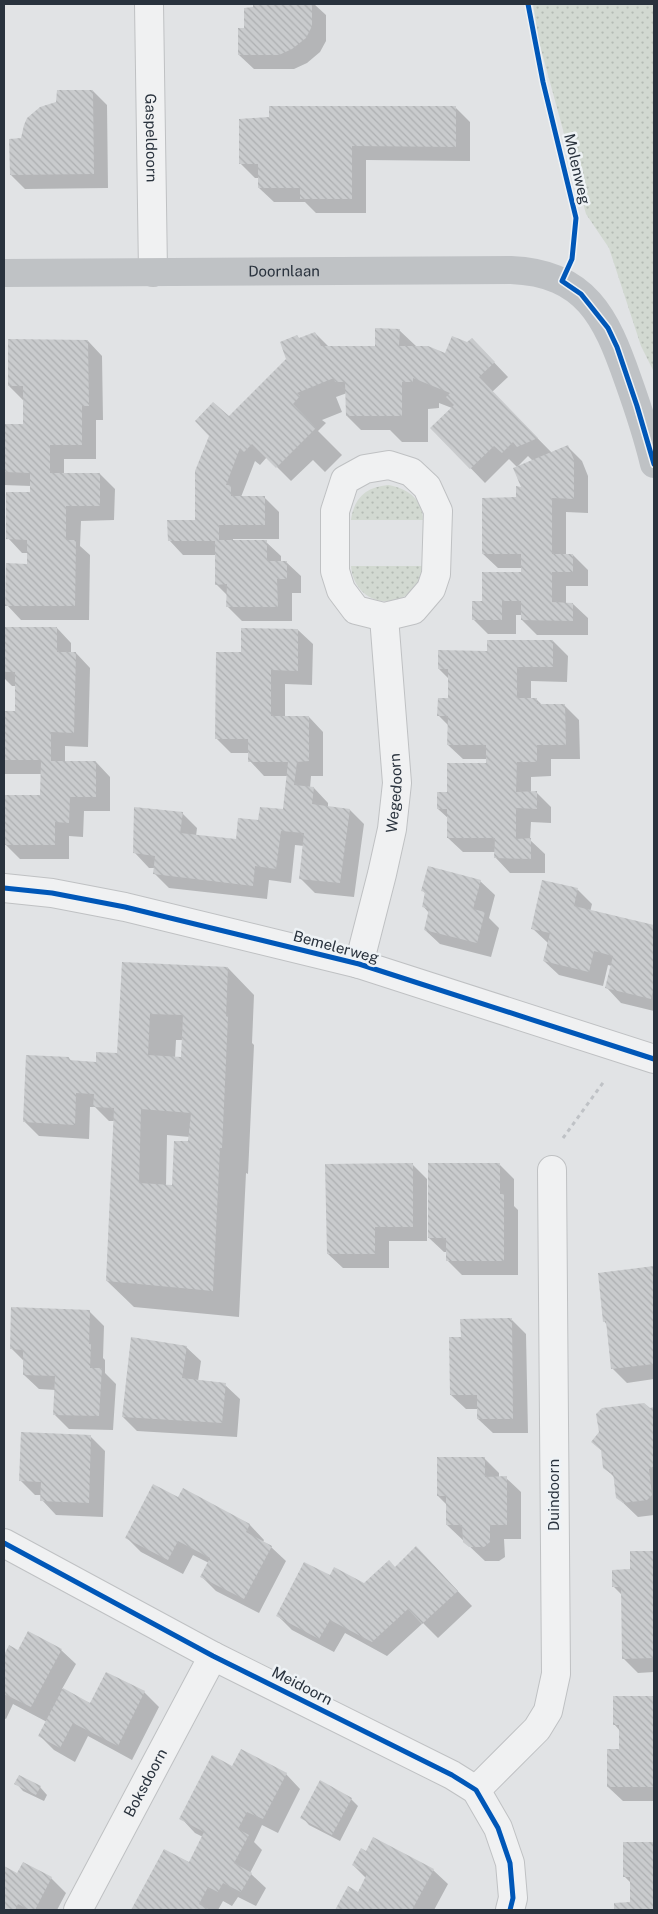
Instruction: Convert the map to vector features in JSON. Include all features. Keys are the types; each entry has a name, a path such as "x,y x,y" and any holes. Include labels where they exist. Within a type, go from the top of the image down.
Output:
{"street":[{"name":"Gaspeldoorn","path":"149,4 153,272"},
{"name":"Doornlaan","path":"4,273 518,270 550,275 581,294 608,328 617,347 637,406 654,464"},
{"path":"389,465 411,472 427,487 438,512 436,574 431,589 413,610 384,617 356,610 342,590 335,571 336,511 345,480 365,469 389,465"},
{"name":"Wegedoorn","path":"359,964 390,838 397,783 384,617"},
{"name":"Bemelerweg","path":"4,888 52,893 125,907 359,964 654,1059"},
{"name":"Duindoorn","path":"476,1790 537,1729 548,1711 556,1674 552,1170"},
{"name":"Meidoorn","path":"4,1543 213,1656 452,1775 476,1790 498,1828 510,1863 513,1898 510,1910"},
{"name":"Boksdoorn","path":"78,1910 213,1656"}],"path":[{"path":"552,1170 560,1160 560,1141 608,1077 615,1046"}],"shaded area":[{"path":"533,4 654,4 654,372 641,346 609,248 586,214 539,42"},
{"path":"388,485 407,492 417,500 423,520 351,520 355,506 362,495 373,488"},
{"path":"351,566 424,566 419,582 410,593 398,599 386,601 374,599 363,592 355,581"}],"building":[{"path":"253,4 312,4 312,26 306,38 292,49 279,55 238,55 238,28 244,28 244,8 253,7"},
{"path":"57,90 93,90 94,174 10,175 9,139 21,138 27,118 40,107 56,102"},
{"path":"269,106 456,106 456,147 352,146 352,199 300,199 300,188 258,188 258,164 239,164 239,119 269,117"},
{"path":"375,328 400,329 399,346 428,346 445,353 452,336 467,342 472,338 495,362 479,377 538,438 517,447 513,442 502,453 494,446 470,469 430,428 454,405 446,397 450,393 413,378 413,382 402,382 402,416 346,416 345,382 335,382 334,378 297,393 300,396 293,404 316,428 276,468 252,444 244,452 240,448 226,485 231,485 231,496 265,496 265,525 219,525 219,540 267,540 267,561 287,561 287,579 277,579 278,607 226,607 227,584 215,585 215,541 168,541 167,520 195,520 195,471 209,436 195,421 213,402 229,416 286,359 280,342 297,335 299,338 315,332 321,346 375,346"},
{"path":"8,339 88,340 89,406 82,406 82,445 50,445 50,473 100,473 100,506 66,506 66,540 76,540 75,606 5,606 6,563 27,564 27,540 6,539 6,492 30,492 30,473 4,472 4,424 23,424 23,386 8,386"},
{"path":"568,445 574,460 574,499 552,498 552,554 573,554 573,572 552,572 552,602 573,603 573,621 521,620 521,601 502,601 502,620 472,620 472,601 482,601 482,572 521,572 521,554 482,554 482,498 516,497 516,486 521,487 513,468"},
{"path":"4,627 57,627 57,652 76,652 74,733 51,732 51,761 96,761 96,797 70,797 69,823 55,822 55,845 4,845 5,795 40,795 41,760 4,760 4,711 15,711 15,672 4,672"},
{"path":"241,628 298,629 298,671 271,670 271,716 309,716 309,761 297,762 294,785 314,787 312,804 350,809 340,883 299,879 304,833 281,831 276,869 255,866 253,886 153,874 155,856 133,853 134,807 183,812 180,833 236,839 238,818 258,820 260,807 283,809 288,762 248,762 248,739 215,739 216,652 241,652"},
{"path":"487,640 553,640 553,667 517,667 517,698 537,698 537,704 565,704 566,745 537,745 537,762 517,762 516,792 537,791 537,809 516,808 516,839 531,838 531,859 494,858 495,838 447,838 447,809 437,809 437,792 447,792 447,763 486,763 486,745 447,745 448,716 437,716 438,698 448,698 448,669 438,669 438,650 487,651"},
{"path":"428,866 481,880 473,909 485,912 477,943 424,930 429,909 422,907 425,892 421,891"},
{"path":"542,880 578,888 574,906 654,925 654,985 651,999 605,988 613,956 594,951 589,972 543,961 550,933 531,929"},
{"path":"122,962 228,967 226,1016 228,1017 222,1148 220,1148 213,1291 106,1281 114,1108 93,1107 94,1094 76,1093 75,1125 23,1122 26,1055 69,1057 69,1060 96,1062 96,1052 117,1053","holes":["150,1014 183,1015 181,1057 148,1055","141,1109 191,1113 188,1141 174,1141 172,1185 139,1183"]},
{"path":"413,1163 413,1227 375,1227 375,1254 327,1254 325,1164"},
{"path":"428,1163 500,1163 500,1194 504,1194 504,1261 446,1261 446,1238 428,1238"},
{"path":"654,1266 654,1364 611,1369 606,1321 603,1322 598,1273"},
{"path":"11,1307 90,1310 90,1368 102,1368 99,1416 53,1415 55,1376 23,1375 23,1350 10,1349"},
{"path":"512,1318 513,1419 477,1419 477,1395 450,1395 449,1337 461,1337 460,1319"},
{"path":"131,1337 187,1346 182,1378 226,1383 222,1423 122,1417"},
{"path":"644,1403 650,1408 654,1407 654,1466 649,1469 652,1495 647,1500 623,1503 616,1498 613,1472 610,1473 603,1468 601,1450 591,1442 599,1432 596,1414 602,1408"},
{"path":"21,1432 91,1435 89,1503 40,1501 41,1482 19,1481"},
{"path":"437,1457 485,1457 485,1477 507,1476 507,1525 490,1525 490,1542 484,1547 469,1547 463,1542 462,1525 446,1525 446,1496 437,1496"},
{"path":"153,1484 178,1497 183,1488 250,1524 246,1532 272,1546 244,1599 200,1577 210,1558 178,1541 168,1560 125,1538"},
{"path":"416,1546 458,1591 422,1624 408,1609 372,1642 330,1620 319,1639 276,1616 304,1562 330,1575 334,1567 364,1583 389,1560 395,1567"},
{"path":"630,1551 654,1551 654,1658 622,1659 621,1587 612,1587 612,1570 630,1569"},
{"path":"28,1631 62,1649 31,1707 4,1694 4,1655 9,1645 18,1650"},
{"path":"106,1672 145,1691 118,1746 73,1723 60,1748 38,1736 63,1688 90,1703"},
{"path":"613,1696 654,1696 654,1787 607,1787 607,1749 619,1749 619,1725 613,1725"},
{"path":"241,1749 287,1773 263,1819 247,1812 238,1829 249,1835 234,1863 252,1873 241,1892 223,1883 218,1892 208,1887 199,1904 210,1910 131,1910 164,1849 189,1862 204,1832 179,1819 212,1755 232,1766"},
{"path":"19,1775 41,1786 36,1795 14,1784"},
{"path":"320,1780 352,1798 332,1835 300,1818"},
{"path":"373,1837 434,1869 412,1910 335,1910 348,1886 358,1892 367,1874 352,1865 361,1848 366,1851"},
{"path":"623,1842 654,1842 654,1910 614,1910 614,1903 630,1902 630,1877 623,1877"},
{"path":"23,1862 52,1877 35,1910 30,1910 18,1904 15,1910 4,1910 4,1866 17,1873"}],"cycle path":[{"name":"Molenweg","path":"528,4 543,82 576,218 572,259 562,281 581,294 608,328 617,347 637,406 654,464"},
{"path":"4,888 52,893 125,907 359,964 654,1059"},
{"path":"4,1543 213,1656 452,1775 476,1790 498,1828 510,1863 513,1898 510,1910"}]}
